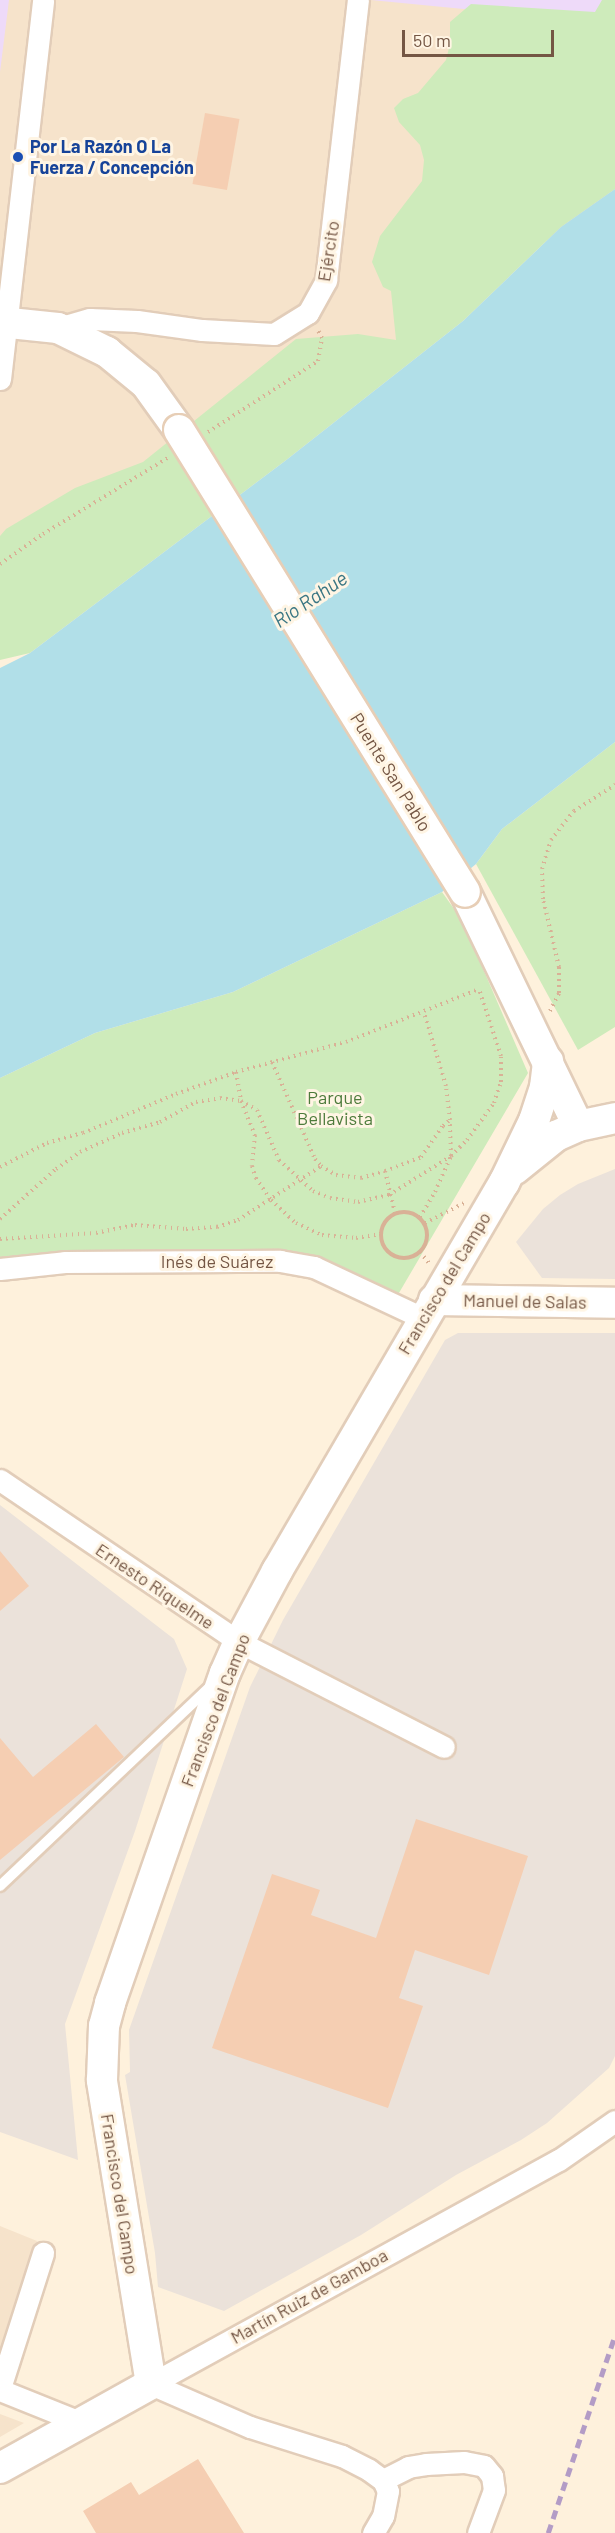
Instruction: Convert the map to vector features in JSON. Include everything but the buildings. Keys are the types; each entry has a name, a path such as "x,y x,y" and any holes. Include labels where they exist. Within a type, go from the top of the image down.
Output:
{"street":[{"path":"0,379 4,323 43,0"},
{"name":"Ejército","path":"58,328 90,319 137,321 202,330 273,334 308,314 326,280 358,0"},
{"path":"4,323 58,328"},
{"name":"Puente San Pablo","path":"58,328 107,352 146,384 179,430 465,892 578,1126"},
{"name":"Francisco del Campo","path":"151,2384 102,2080 104,2026 225,1673 239,1642 262,1596 504,1182 534,1121 545,1087 548,1061"},
{"path":"504,1182 538,1148 578,1126 615,1118"},
{"name":"Inés de Suárez","path":"0,1269 65,1262 280,1261 314,1267 429,1309"},
{"name":"Manuel de Salas","path":"429,1309 615,1303"},
{"name":"Ernesto Riquelme","path":"0,1480 239,1642 444,1747"},
{"name":"Martín Ruiz de Gamboa","path":"0,2468 559,2160 615,2121"},
{"path":"43,2253 0,2389 82,2422"},
{"path":"151,2384 250,2427 342,2456 383,2480 388,2491 386,2506 373,2533"},
{"path":"383,2480 408,2467 426,2464 464,2462 484,2466 492,2476 494,2490 478,2533"}],"lane":[{"path":"0,1886 225,1673"}],"path":[{"path":"546,1020 559,993 559,967 543,899 542,870 551,840 574,811 615,785"},
{"path":"0,1167 47,1143 83,1133 176,1094 236,1072 346,1042 478,989 498,1042 501,1056 501,1082 494,1103 481,1123 451,1156 389,1195 358,1202 338,1200 313,1191 298,1180 273,1149 263,1118 257,1110 241,1101 220,1098 196,1102 160,1122 100,1141 62,1165 0,1219"},
{"path":"420,1217 435,1192 451,1156 446,1086 424,1012"},
{"path":"272,1062 315,1159 321,1166 336,1175 361,1178 421,1157 442,1126 450,1120"},
{"path":"236,1072 241,1101 255,1135 251,1155 256,1178 271,1200 296,1223 322,1235 356,1238 381,1234"},
{"path":"0,1239 90,1234 135,1225 180,1229 208,1228 238,1220 321,1166"},
{"path":"385,1171 394,1213"},
{"path":"424,1223 466,1202"},
{"path":"408,1212 420,1217 428,1238 425,1246 420,1252 406,1258 390,1254 385,1248 381,1234 384,1222 394,1213 408,1212"}],"shaded area":[{"path":"0,0 615,0 615,189 0,650"},
{"path":"0,0 9,0 0,72"},
{"path":"371,0 615,0 615,2 597,22"},
{"path":"615,1169 615,1279 542,1278 516,1242 543,1209 560,1195 578,1184"},
{"path":"458,1333 615,1333 615,2056 609,2068 547,2123 521,2140 456,2175 361,2235 224,2311 158,2287 155,2253 125,2075 130,2072 129,2030 250,1687 283,1620 445,1340"},
{"path":"0,1505 174,1639 187,1669 135,1831 65,2024 78,2160 0,2132"},
{"path":"0,2226 37,2241 0,2356"},
{"path":"0,2414 24,2423 0,2437"}],"green space":[{"path":"602,0 615,0 615,189 561,227 463,321 285,461 30,653 0,660 0,536 6,529 75,488 143,462 296,339 358,334 396,340 391,291 383,287 372,262 380,236 422,181 424,160 420,145 399,122 394,108 403,99 418,93 446,60 450,44 450,22 471,4 595,12"},
{"path":"615,742 615,1027 578,1050 476,864 502,829"},
{"name":"Parque Bellavista","path":"442,892 462,920 528,1073 396,1298 309,1255 286,1252 0,1261 0,1078 95,1033 233,992"}],"water":[{"name":"Río Rahue","path":"615,189 615,742 502,829 476,864 442,892 233,992 95,1033 0,1078 0,668 30,653 285,461 463,321 561,227"}],"railway":[{"path":"548,2533 615,2335"}],"place":[{"name":"Por La Razón O La Fuerza / Concepción","path":"18,157"}]}
